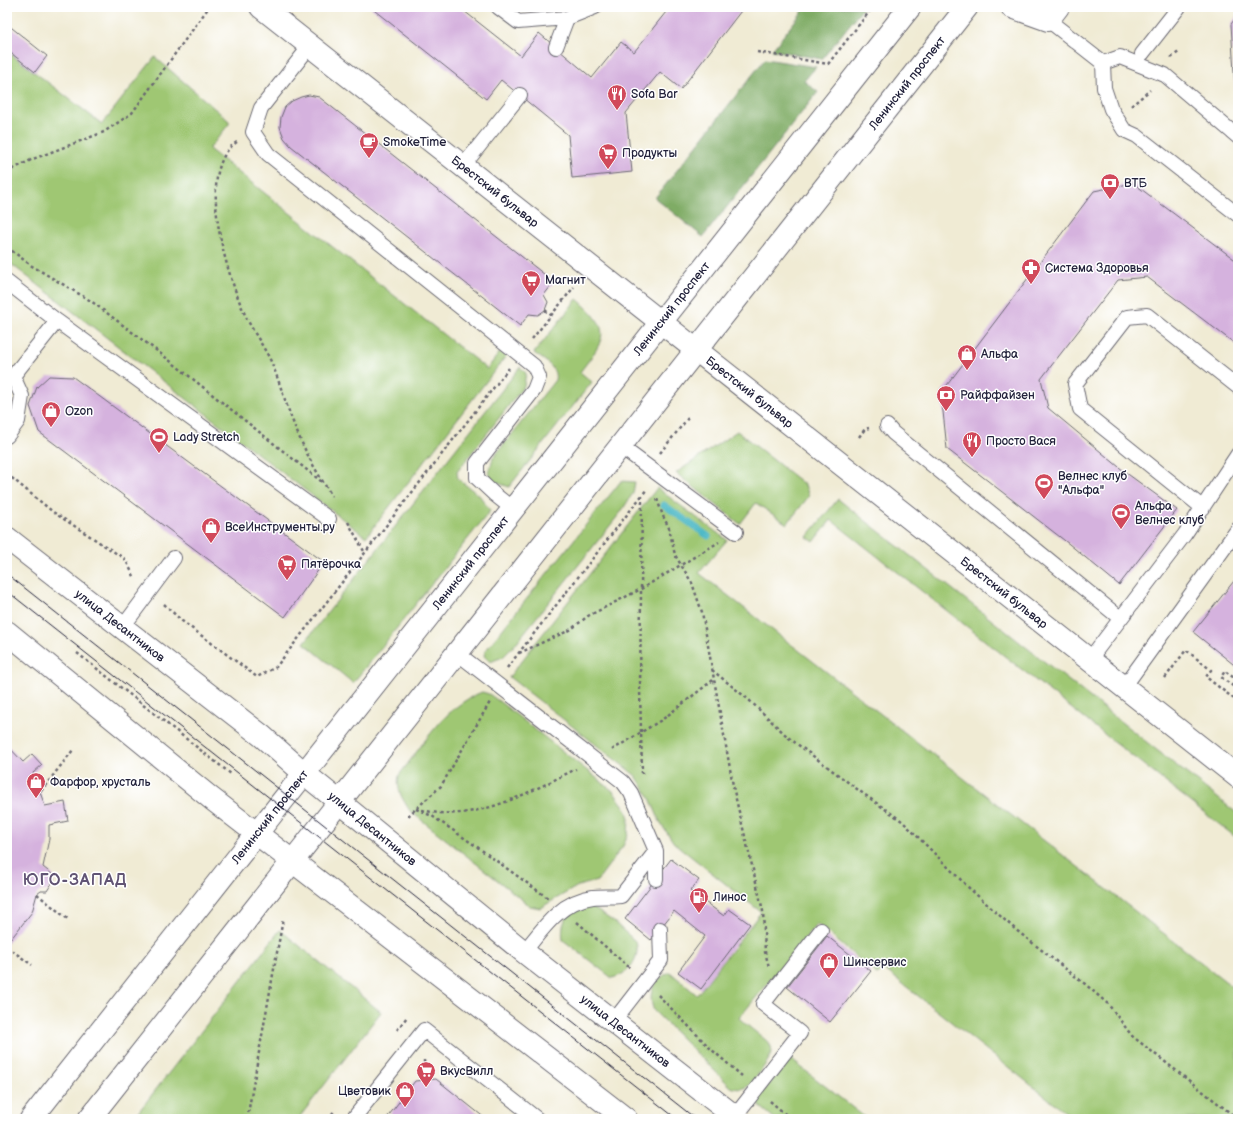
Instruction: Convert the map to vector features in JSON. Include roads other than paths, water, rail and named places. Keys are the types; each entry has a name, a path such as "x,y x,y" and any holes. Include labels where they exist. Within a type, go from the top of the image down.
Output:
{"street":[{"name":"Брестский бульвар","path":"261,7 1238,777"},
{"name":"Ленинский проспект","path":"32,1119 910,7"},
{"name":"Ленинский проспект","path":"88,1119 967,7"},
{"path":"1012,7 1053,13"},
{"name":"улица Десантников","path":"7,538 262,736 305,774 524,952 737,1118"},
{"path":"7,632 146,747 292,862 626,1119"}],"lane":[{"path":"498,7 518,22 567,18 595,7"},
{"path":"1142,54 1179,7"},
{"path":"1053,13 1103,63 1104,88 1111,109 1124,130 1137,136 1238,215"},
{"path":"556,47 567,18"},
{"path":"310,46 261,108 255,127 268,154 534,366 539,377 534,390 477,463 477,478 513,509"},
{"path":"1103,63 1120,58 1165,74 1238,137"},
{"path":"463,166 520,95"},
{"path":"7,282 57,321 329,519"},
{"path":"1203,508 1080,409 1075,384 1127,318 1147,315 1238,387"},
{"path":"7,436 18,421 22,396 10,374 57,321"},
{"path":"887,426 893,433 1120,618"},
{"path":"620,446 652,478 736,532"},
{"path":"1090,660 1120,618 1185,534 1238,454"},
{"path":"1124,687 1238,529"},
{"path":"122,628 174,558"},
{"path":"457,653 623,782 631,793 656,851 656,879"},
{"path":"524,952 546,924 562,908 578,900 592,897 621,896 656,851"},
{"path":"613,1022 661,960 660,929"},
{"path":"737,1118 756,1089 800,1033 763,1004 821,930"},
{"path":"353,1119 424,1030 537,1119"}],"waterway":[{"path":"664,505 708,536"}],"tram line":[{"path":"7,574 696,1119"},
{"path":"7,591 677,1119"}],"place":[{"name":"Sofa Bar","path":"617,111"},
{"name":"SmokeTime","path":"369,159"},
{"name":"Продукты","path":"608,170"},
{"name":"ВТБ","path":"1110,200"},
{"name":"Система Здоровья","path":"1031,285"},
{"name":"Магнит","path":"531,297"},
{"name":"Альфа","path":"967,371"},
{"name":"Райффайзен","path":"946,412"},
{"name":"Ozon","path":"51,428"},
{"name":"Lady Stretch","path":"159,454"},
{"name":"Просто Вася","path":"972,458"},
{"name":"Велнес клуб \"Альфа\"","path":"1044,500"},
{"name":"Альфа Велнес клуб","path":"1121,530"},
{"name":"ВсеИнструменты.ру","path":"211,544"},
{"name":"Пятёрочка","path":"287,581"},
{"name":"Фарфор, хрусталь","path":"36,799"},
{"name":"Линос","path":"699,914"},
{"name":"Шинсервис","path":"829,979"},
{"name":"ВкусВилл","path":"426,1088"},
{"name":"Цветовик","path":"405,1108"}],"district":[{"name":"ЮГО-ЗАПАД","path":"75,880"}]}
